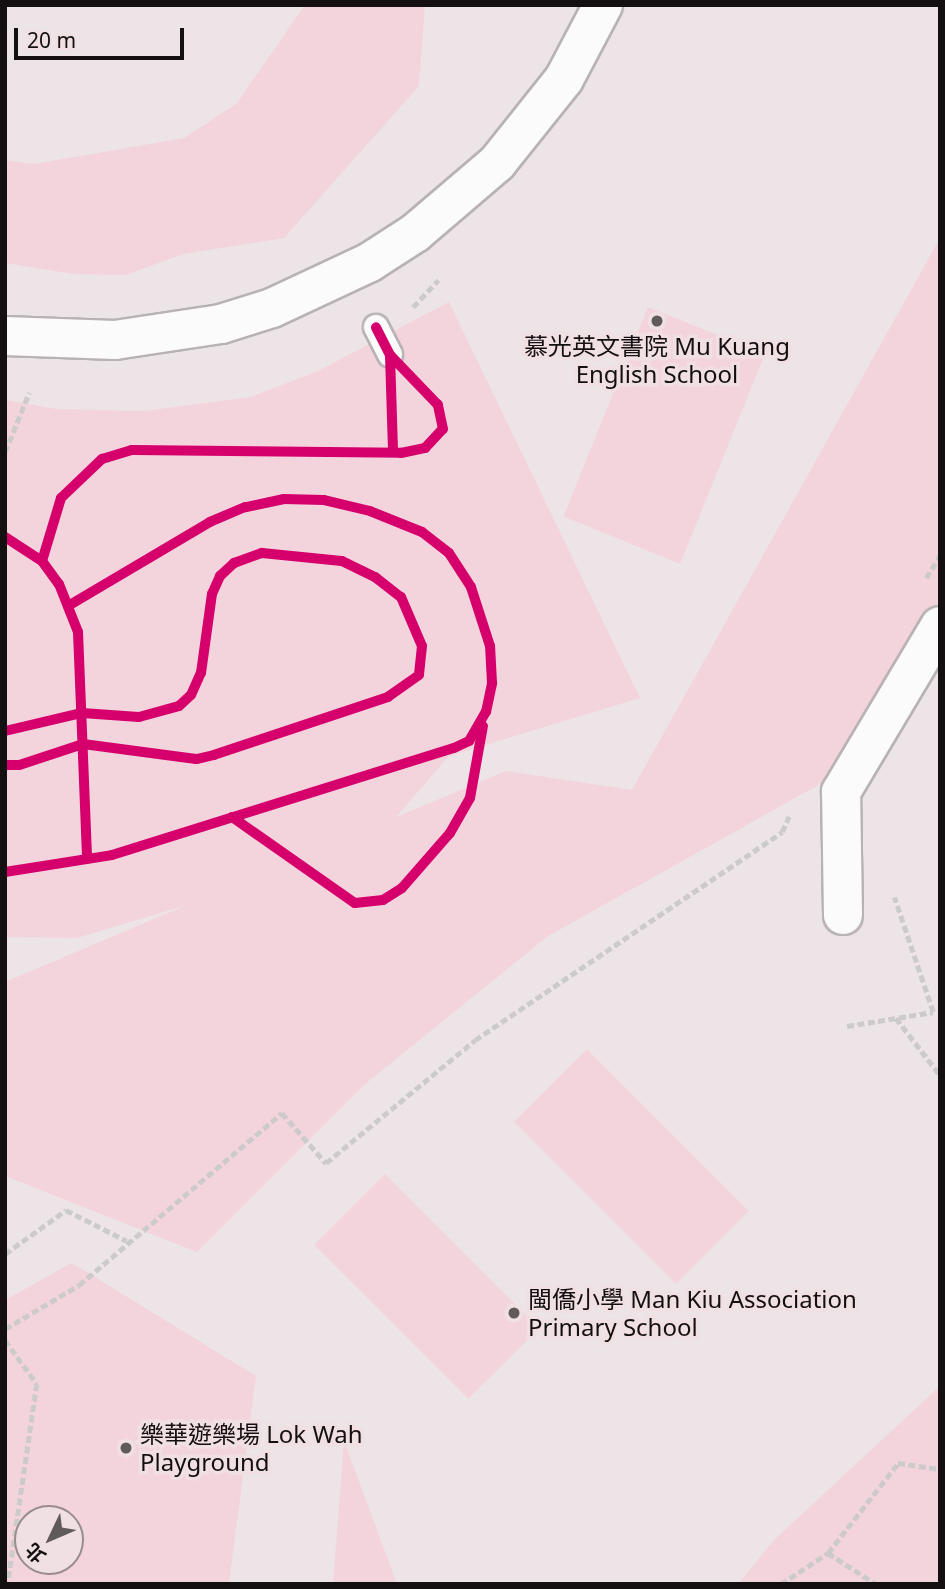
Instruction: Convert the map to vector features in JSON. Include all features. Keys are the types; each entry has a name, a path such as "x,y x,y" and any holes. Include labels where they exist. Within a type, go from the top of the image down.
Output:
{"street":[{"path":"5,336 115,340 181,332 272,308 370,262 415,233 497,163 564,79 603,5"},
{"path":"843,915 841,792 940,626"}],"lane":[{"path":"376,327 390,355"}],"path":[{"path":"5,452 29,393"},
{"path":"5,1329 79,1285 127,1241 282,1113 326,1163 475,1040 782,832"},
{"path":"847,1026 933,1012 890,887"},
{"path":"897,1018 940,1075"},
{"path":"5,1254 66,1210 127,1241"},
{"path":"5,1340 37,1384 8,1584"},
{"path":"781,1584 828,1553 898,1463 940,1469"},
{"path":"828,1553 876,1584"}],"shaded area":[{"path":"305,5 425,5 419,86 284,238 183,254 126,275 73,274 5,263 5,160 34,164 184,138 237,103"},
{"path":"940,238 940,600 831,778 548,936 364,1085 197,1252 5,1176 5,982 187,905 77,938 5,937 5,400 57,409 144,411 251,397 318,371 449,302 640,698 449,756 396,817 506,771 632,790"},
{"path":"648,307 765,354 680,564 563,517"},
{"path":"587,1049 749,1211 676,1284 514,1122"},
{"path":"385,1174 539,1328 468,1399 314,1245"},
{"name":"樂華遊樂場 Lok Wah Playground","path":"72,1263 256,1376 229,1584 5,1584 5,1300"},
{"path":"940,1386 940,1584 738,1584 774,1540"},
{"path":"344,1441 397,1584 333,1584"}],"cycle path":[{"path":"42,561 61,498 102,459 132,450 401,453 425,448 443,429 438,405 390,355 376,327"},
{"path":"390,355 393,452"},
{"path":"5,872 112,855 454,748 469,741 486,712 492,683 490,646 471,587 449,553 422,532 370,511 324,500 284,499 245,507 210,522 68,606"},
{"path":"5,537 42,561 59,584 78,632 87,859"},
{"path":"5,731 82,713 139,717 179,706 191,695 201,673 212,594 220,576 234,563 262,553 342,561 375,577 401,597 422,646 419,675 388,697 214,755 196,759 83,744 19,765 5,765"},
{"path":"232,817 355,903 383,900 402,888 450,833 470,798 483,726"}],"place":[{"name":"慕光英文書院 Mu Kuang English School","path":"657,321"},
{"name":"閩僑小學 Man Kiu Association Primary School","path":"514,1313"},
{"name":"樂華遊樂場 Lok Wah Playground","path":"126,1448"}]}
